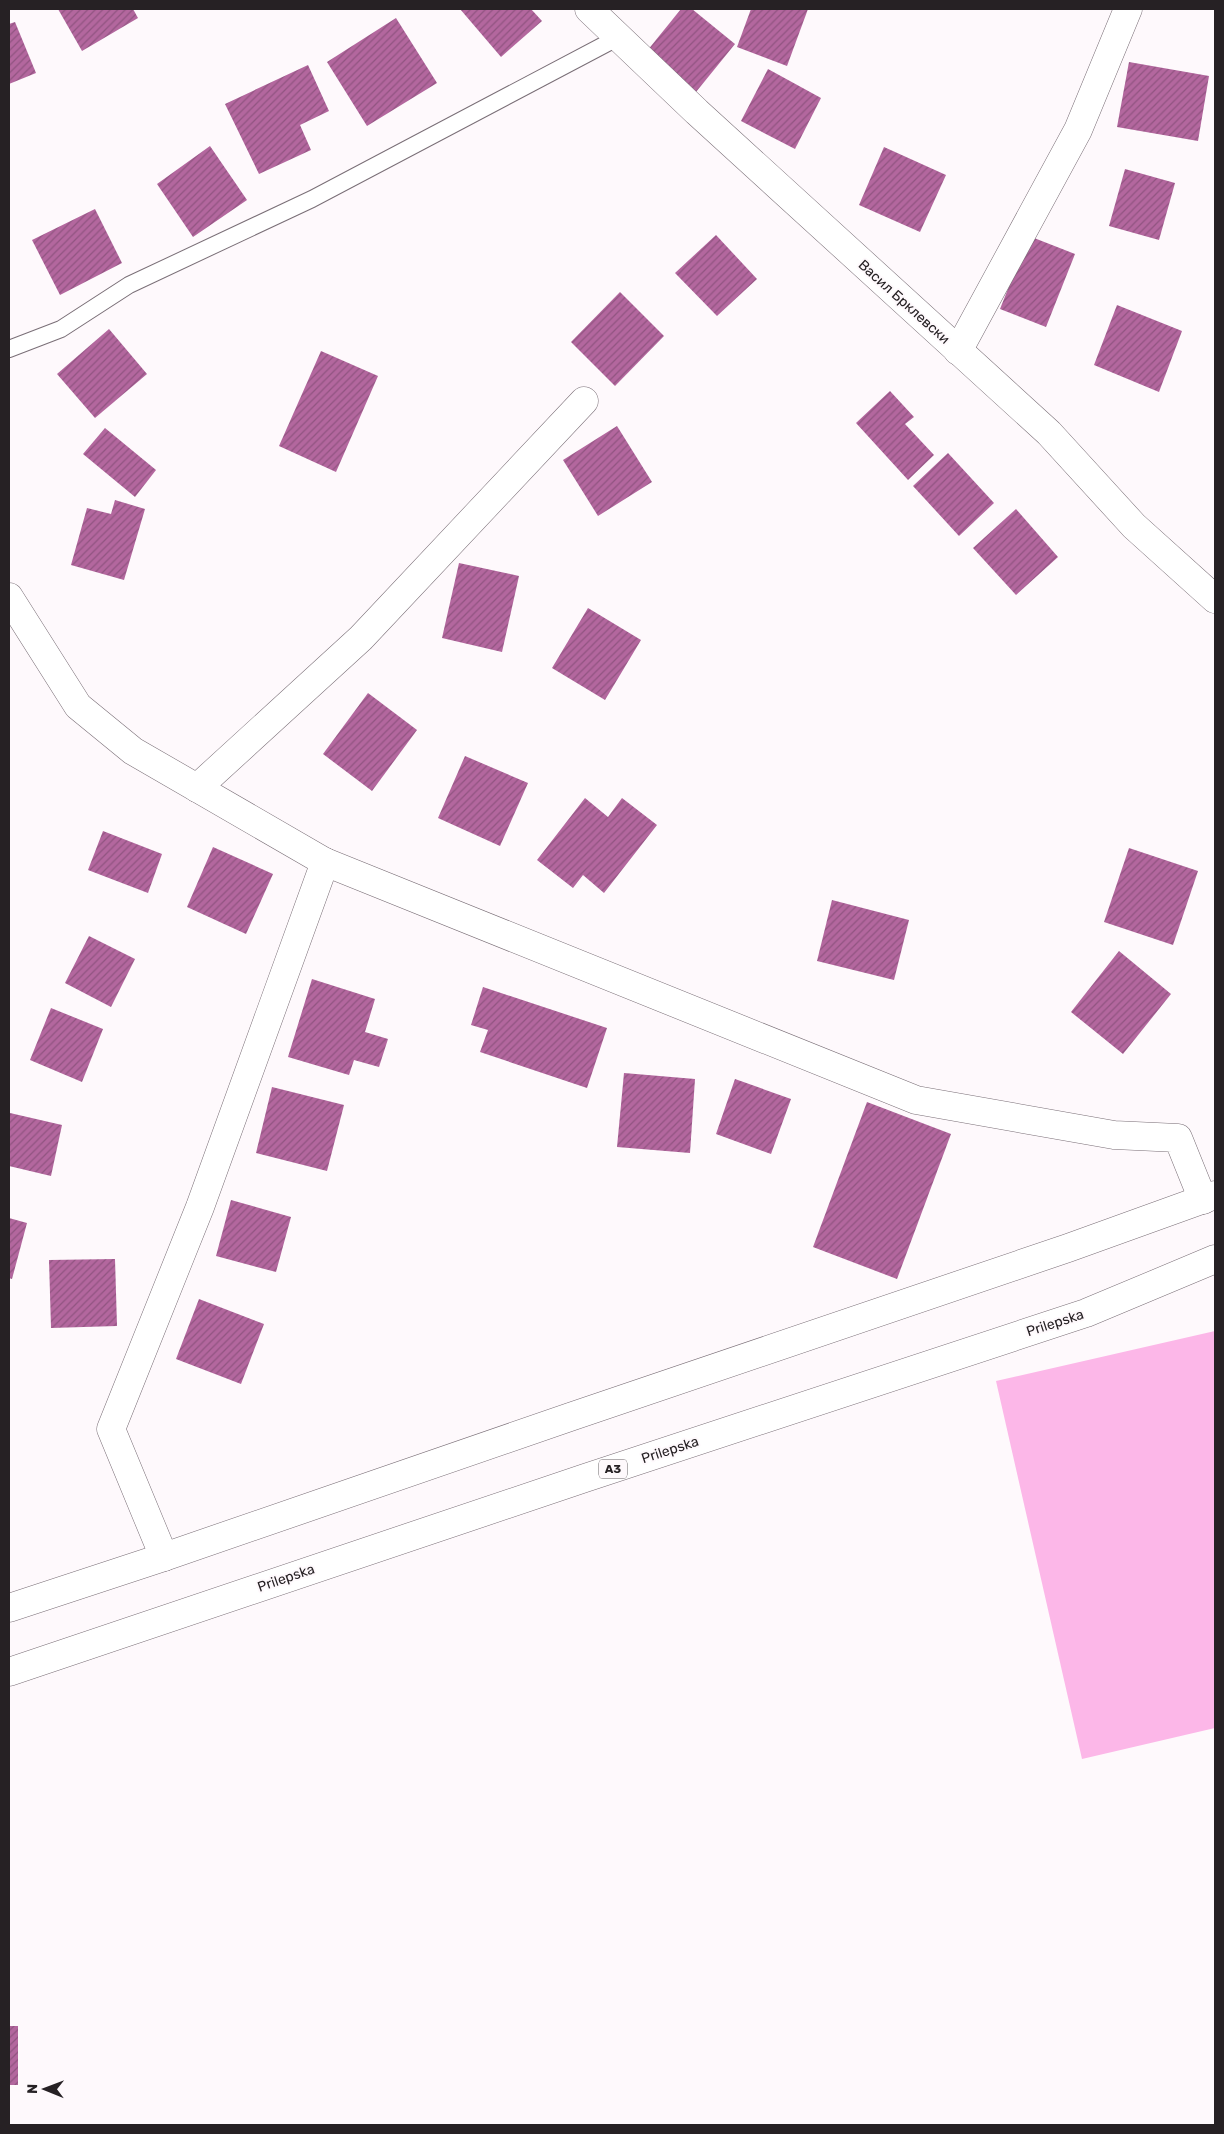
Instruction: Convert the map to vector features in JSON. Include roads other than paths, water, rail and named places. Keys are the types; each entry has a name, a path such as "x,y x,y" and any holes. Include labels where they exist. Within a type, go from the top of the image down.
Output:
{"street":[{"name":"Васил Брклевски","path":"589,9 696,112 1049,433 1134,526 1215,599"},
{"path":"958,351 1078,130 1128,9"},
{"path":"197,788 361,638 584,401"},
{"path":"9,597 78,706 133,751 325,862 916,1100 1114,1135 1178,1138 1209,1197 164,1557 9,1608"},
{"path":"164,1557 111,1429 200,1207 325,862"},
{"name":"Prilepska","path":"9,1672 585,1478 1086,1313 1215,1259"}],"lane":[{"path":"9,350 61,329 129,285 312,198 619,37"}]}
